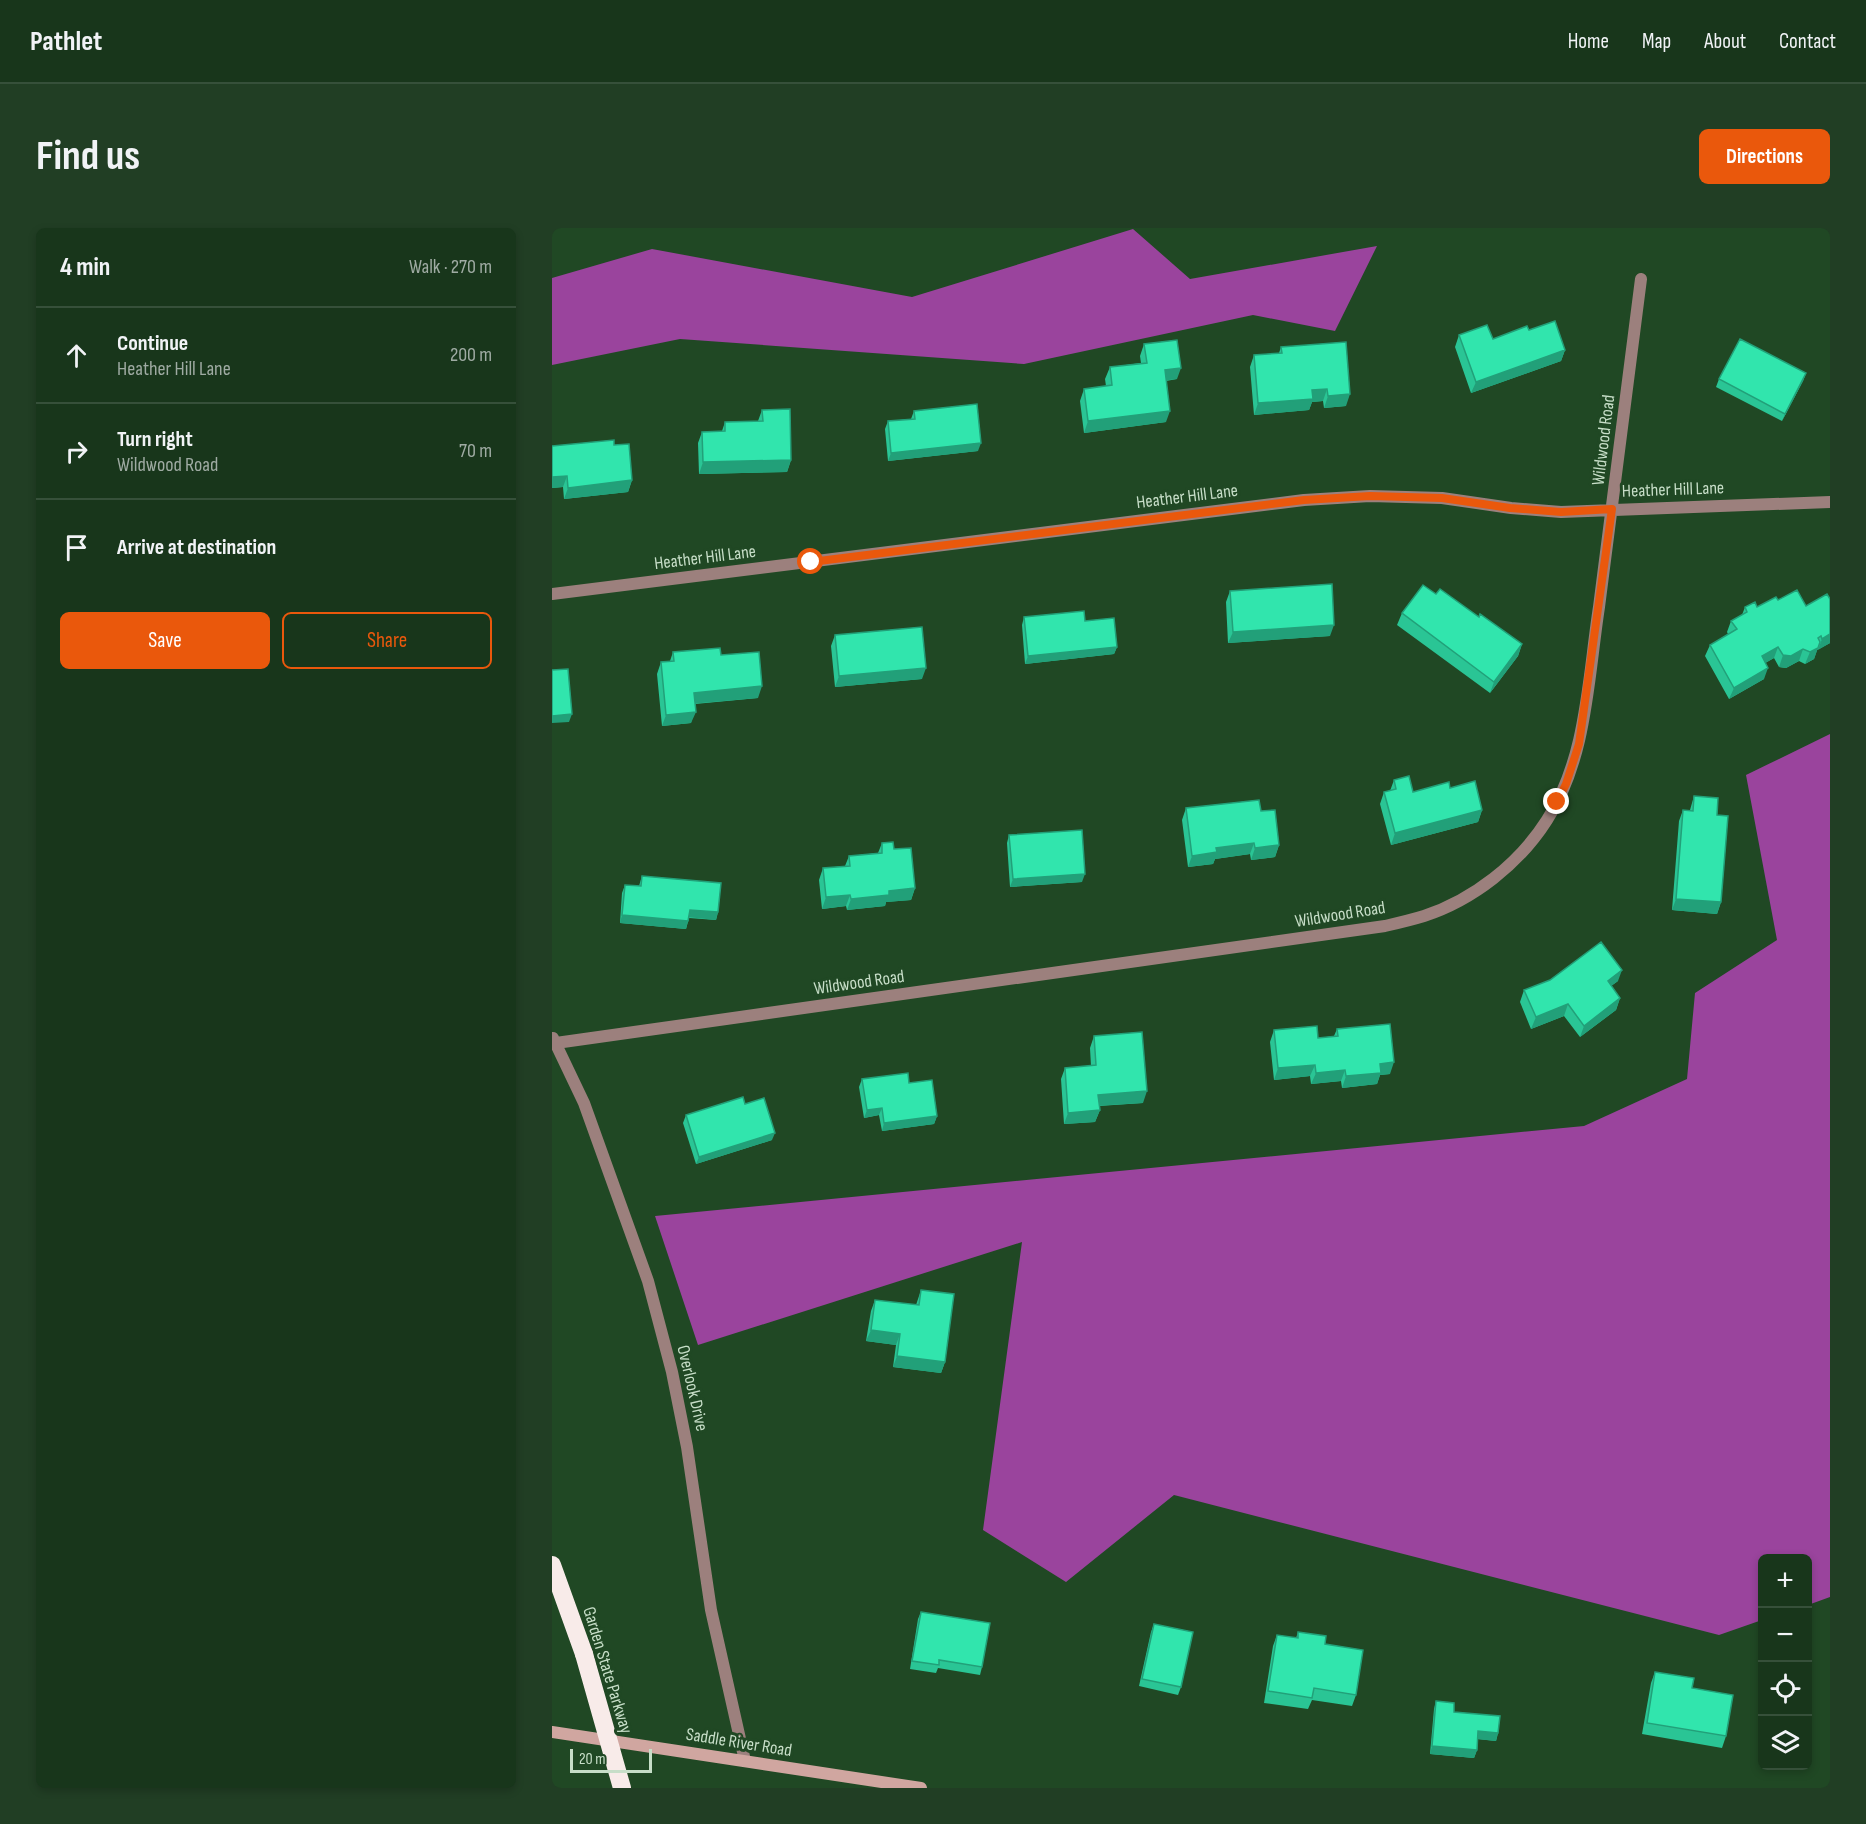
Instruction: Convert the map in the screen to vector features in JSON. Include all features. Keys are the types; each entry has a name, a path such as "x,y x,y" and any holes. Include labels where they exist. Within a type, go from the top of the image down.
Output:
{"highway":[{"name":"Garden State Parkway","path":"552,1565 584,1654 622,1788"}],"main road":[{"name":"Saddle River Road","path":"552,1732 921,1788"}],"street":[{"name":"Wildwood Road","path":"554,1040 1385,926 1425,916 1463,899 1494,878 1521,853 1547,821 1566,784 1579,744 1641,279"},
{"name":"Heather Hill Lane","path":"552,594 1304,500 1370,496 1442,498 1510,508 1561,512 1830,502"},
{"name":"Overlook Drive","path":"554,1040 584,1103 648,1281 687,1448 711,1610 745,1761"}],"shaded area":[{"path":"1133,229 1190,279 1377,246 1335,331 1253,315 1024,364 680,339 552,365 552,278 652,249 912,297"},
{"path":"1830,734 1830,1597 1812,1604 1812,1554 1758,1554 1758,1621 1719,1635 1174,1495 1066,1582 983,1530 1022,1242 698,1345 655,1216 1584,1126 1687,1079 1695,993 1777,940 1746,775"}],"building":[{"path":"1555,321 1565,350 1476,382 1459,335 1487,325 1493,339 1527,326 1529,330"},
{"path":"1740,339 1806,373 1785,414 1719,379"},
{"path":"1177,340 1181,368 1165,370 1170,411 1088,421 1084,389 1112,385 1110,367 1147,363 1144,344"},
{"path":"1346,342 1350,394 1328,396 1327,389 1312,390 1313,399 1258,403 1254,355 1282,353 1281,347"},
{"path":"977,404 981,443 891,453 888,421 915,419 914,411"},
{"path":"790,409 791,460 703,462 702,432 725,431 725,422 763,421 762,410"},
{"path":"614,440 614,445 629,444 632,480 568,488 567,476 552,477 552,446"},
{"path":"1332,584 1334,625 1233,632 1230,591"},
{"path":"1423,585 1436,594 1440,589 1522,644 1494,682 1402,613"},
{"path":"1797,590 1806,606 1827,594 1830,599 1830,634 1822,639 1821,636 1818,638 1820,642 1818,648 1810,652 1803,649 1791,656 1783,655 1778,647 1762,656 1768,668 1734,688 1710,645 1737,629 1731,621 1747,612 1745,607 1755,602 1757,607"},
{"path":"1084,611 1085,621 1114,618 1117,647 1028,656 1024,617"},
{"path":"922,627 926,668 839,676 835,635"},
{"path":"720,648 721,655 759,652 762,686 694,693 696,712 666,715 661,662 674,661 673,652"},
{"path":"568,669 572,714 552,716 552,670"},
{"path":"1409,776 1413,792 1449,782 1450,788 1475,781 1482,810 1395,833 1384,792 1396,789 1394,780"},
{"path":"1694,796 1718,798 1717,815 1728,816 1721,902 1676,899 1683,810 1693,811"},
{"path":"1259,800 1261,811 1275,810 1279,845 1255,848 1254,843 1216,848 1217,852 1192,856 1186,808"},
{"path":"1082,830 1085,874 1013,879 1009,835"},
{"path":"893,842 894,849 911,848 915,888 889,891 889,895 851,899 850,895 826,897 823,868 850,866 849,856 882,853 882,843"},
{"path":"642,876 721,883 718,912 690,910 688,921 622,915 625,885 641,886"},
{"path":"1601,942 1622,970 1608,981 1620,998 1584,1026 1568,1004 1536,1017 1524,990 1550,980"},
{"path":"1390,1024 1394,1062 1380,1064 1381,1073 1346,1076 1345,1070 1316,1073 1315,1065 1278,1068 1274,1030 1317,1026 1318,1038 1338,1036 1337,1029"},
{"path":"1142,1032 1147,1091 1098,1095 1100,1110 1068,1113 1065,1068 1096,1065 1094,1036"},
{"path":"908,1073 909,1083 932,1080 937,1116 884,1123 882,1108 867,1110 862,1079"},
{"path":"743,1097 745,1104 764,1098 775,1133 699,1157 686,1115"},
{"path":"921,1290 954,1294 945,1362 897,1356 900,1334 871,1330 875,1300 919,1305"},
{"path":"921,1612 990,1623 982,1667 939,1660 939,1665 912,1661"},
{"path":"1154,1624 1193,1632 1181,1687 1142,1679"},
{"path":"1298,1632 1326,1636 1325,1644 1363,1650 1356,1695 1314,1688 1312,1698 1268,1691 1277,1635 1298,1638"},
{"path":"1655,1672 1694,1678 1692,1688 1733,1695 1726,1736 1647,1723"},
{"path":"1436,1701 1454,1703 1454,1712 1500,1716 1498,1733 1478,1731 1477,1750 1432,1746"}],"route":[{"path":"811,562 1304,500 1370,496 1442,498 1510,508 1561,512 1612,509 1579,744 1566,784 1557,802"}]}
